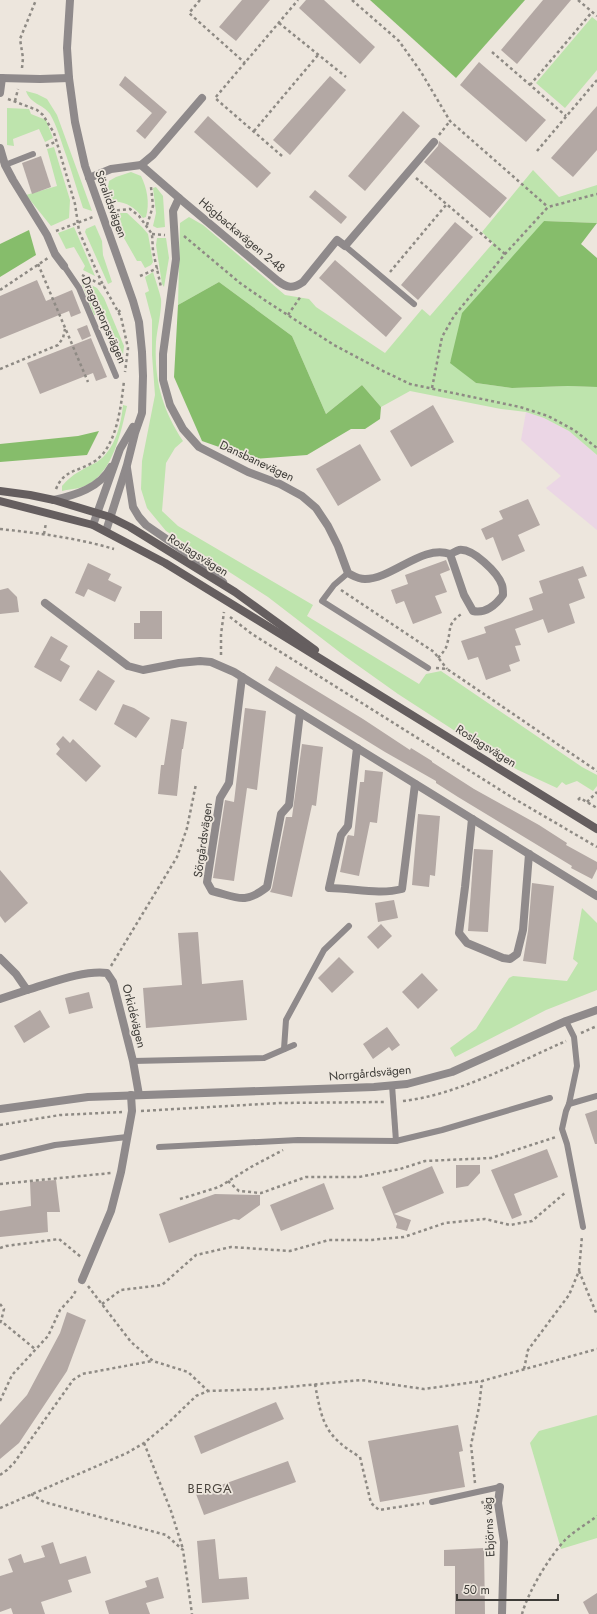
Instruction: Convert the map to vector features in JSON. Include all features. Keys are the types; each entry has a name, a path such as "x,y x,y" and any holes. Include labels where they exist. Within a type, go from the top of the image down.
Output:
{"main road":[{"name":"Roslagsvägen","path":"0,491 54,500 110,517 130,527 235,592 362,684"},
{"name":"Roslagsvägen","path":"0,501 93,525 165,563 597,829"}],"street":[{"name":"Söralidsvägen","path":"70,0 67,48 69,78 75,122 89,178 134,301 142,346 142,413 106,531"},
{"path":"0,92 1,78 69,78"},
{"path":"89,178 111,169 141,165 153,155 202,98"},
{"path":"303,282 337,240 345,246 434,142"},
{"name":"Dragontorpsvägen","path":"0,148 5,165 13,180 47,235 55,254 64,266"},
{"path":"141,165 179,198"},
{"name":"Dansbanevägen","path":"179,198 173,211 176,259 164,354 163,380 170,405 182,429 199,447 241,469 280,484 302,496 316,508 328,526 338,546 348,573"},
{"name":"Högbackavägen 2-48","path":"179,198 285,286 291,288 303,282"},
{"path":"54,500 73,495 94,486 109,470 120,448 142,413"},
{"path":"93,525 120,448"},
{"path":"127,465 133,507 139,518 146,526 194,558 235,592"},
{"path":"348,573 357,578 367,579 435,552 450,554 460,550 476,555 487,565 502,585 503,595 497,603 479,612 473,611 464,595 450,554"},
{"path":"45,603 128,666 142,670 179,663 200,661 220,665 242,677 597,896"},
{"name":"Sörgårdsvägen","path":"242,677 229,783 220,798 207,882 212,891 227,894 238,899 256,896 266,887 281,814 288,805 300,713"},
{"path":"357,748 348,826 340,835 329,888 348,888 388,893 402,889 415,784"},
{"path":"472,819 459,933 466,943 503,958 510,959 517,954 523,930 529,854"},
{"path":"0,958 16,974 27,990"},
{"name":"Orkidévägen","path":"0,999 85,974 99,972 107,973 113,982 133,1061 135,1095"},
{"name":"Norrgårdsvägen","path":"0,1109 88,1097 367,1087 407,1084 452,1072 566,1021 597,1010"},
{"path":"82,1280 111,1211 121,1172 135,1095"},
{"name":"Ebjörns väg","path":"500,1487 498,1503 504,1542 502,1614"}],"lane":[{"path":"5,165 33,154"},
{"path":"345,246 414,304"},
{"name":"Dragontorpsvägen","path":"64,266 79,288 116,376"},
{"path":"348,573 334,585 322,601 428,668"},
{"path":"284,1049 286,1020 324,950 349,926"},
{"path":"566,1021 574,1037 577,1066 562,1129 583,1227"},
{"path":"133,1061 264,1058 294,1045"},
{"path":"392,1085 396,1141"},
{"path":"569,1104 597,1096"},
{"path":"159,1147 298,1140 396,1141 442,1130 550,1098"},
{"path":"0,1158 55,1145 127,1136"},
{"path":"432,1502 500,1487"}],"path":[{"path":"15,101 23,58 20,39 36,0"},
{"path":"200,0 189,13 245,63"},
{"path":"282,156 215,98 298,0"},
{"path":"352,0 399,41 421,72 450,122 548,207"},
{"path":"578,0 597,16"},
{"path":"530,84 592,12"},
{"path":"279,22 346,77"},
{"path":"492,52 566,116"},
{"path":"254,131 318,55"},
{"path":"537,151 597,80"},
{"path":"434,142 450,122"},
{"path":"46,146 57,141"},
{"path":"147,225 152,206 150,172"},
{"path":"409,172 505,254"},
{"path":"432,389 442,337 454,316 505,254 548,207 597,194"},
{"path":"384,278 446,204"},
{"path":"106,213 122,208 130,209 147,225 152,234 153,251 161,287 164,293 171,295"},
{"path":"47,235 77,222 99,215"},
{"path":"152,234 166,236"},
{"path":"179,236 186,236 240,283 288,315 334,345 383,371 410,384 520,407 548,416 574,430 597,448"},
{"path":"0,290 55,254"},
{"path":"38,264 88,382"},
{"path":"64,266 104,287"},
{"path":"140,276 158,268"},
{"path":"288,315 306,288 303,282"},
{"path":"118,312 122,309"},
{"path":"0,369 58,346 63,338 65,328"},
{"path":"44,534 48,519"},
{"path":"0,529 44,534 94,543 119,551"},
{"path":"334,585 434,652 447,669 597,771"},
{"path":"219,608 252,634 513,798 597,848"},
{"path":"438,658 445,650 450,627 454,618 471,608"},
{"path":"220,665 221,634 224,612"},
{"path":"428,668 440,667 447,669"},
{"path":"107,973 177,857 187,828 196,784"},
{"path":"587,802 597,792"},
{"path":"578,800 580,798 597,808"},
{"path":"228,1182 239,1191 261,1193 306,1177 359,1176 400,1169 425,1161 491,1158 564,1134"},
{"path":"180,1199 219,1187 251,1167 278,1154 298,1140"},
{"path":"0,1184 121,1172"},
{"path":"102,1304 121,1290 162,1285 196,1255 231,1247 290,1251 328,1240 370,1240 404,1237 445,1223 485,1219 510,1225 532,1220 575,1185"},
{"path":"524,1369 528,1350 570,1295 579,1271 583,1227"},
{"path":"0,1248 59,1239 75,1253 90,1262"},
{"path":"579,1271 597,1315"},
{"path":"0,1401 12,1375 48,1336 60,1310 72,1297 82,1280 131,1342 153,1361 188,1372 208,1391"},
{"path":"0,1304 4,1309 1,1322 35,1349"},
{"path":"0,1508 127,1452 144,1443 166,1426 196,1396 208,1391 267,1389 361,1380 424,1389 482,1381 597,1349"},
{"path":"0,1475 14,1463 73,1380 82,1374 153,1361"},
{"path":"315,1384 321,1416 331,1434 345,1448 360,1457 371,1503 379,1510 432,1502"},
{"path":"144,1443 171,1511 183,1550 192,1614"},
{"path":"31,1494 44,1502 166,1535 183,1550"},
{"path":"522,1614 524,1606 543,1570 566,1540 597,1516"}],"shaded area":[{"path":"526,412 544,418 569,431 597,455 597,530 546,488 561,476 521,440"}],"green space":[{"path":"370,0 525,0 456,78"},
{"path":"592,17 597,21 597,70 565,108 536,83"},
{"path":"26,91 47,99 57,115 92,211 83,208 59,134 50,114 30,99"},
{"path":"7,108 29,109 31,114 46,120 53,138 45,142 39,129 13,139 14,146 7,145"},
{"path":"54,147 70,200 69,218 51,226 26,195 57,186 47,149"},
{"path":"533,170 559,197 597,185 597,223 544,221 450,362 476,383 512,388 568,386 597,387 597,455 569,431 544,418 526,412 501,409 410,391 381,407 362,385 326,414 292,336 219,282 178,305 180,223 189,217 203,225 285,295 309,299 316,307 385,353 422,309 430,316 493,243 482,232"},
{"path":"131,172 141,176 145,186 148,201 146,217 143,218 136,210 127,204 118,202 107,203 109,181"},
{"path":"156,187 163,196 165,227 157,228 153,226 156,213 153,188"},
{"path":"120,213 127,213 148,234 153,262 151,265 145,268 141,261 137,261 112,217"},
{"path":"544,221 597,223 581,244 597,258 597,387 568,386 512,388 476,383 450,363 462,313"},
{"path":"95,225 102,241 103,255 112,282 108,284 85,232 86,229"},
{"path":"74,227 95,276 83,270 85,266 74,247 66,249 58,233"},
{"path":"29,230 36,255 0,277 0,244"},
{"path":"157,238 166,238 169,258 164,287 162,284 156,245"},
{"path":"153,272 161,299 156,342 156,369 158,382 165,406 183,441 175,448 166,463 162,511 178,526 313,605 307,616 419,684 426,674 441,671 582,767 597,775 597,786 593,791 577,781 566,785 562,782 557,788 518,770 489,753 398,694 346,657 268,597 166,531 147,508 141,489 142,461 155,395 152,355 152,320 145,293 149,291 145,277"},
{"path":"80,279 97,288 104,298 124,346 123,355 104,312 94,315"},
{"path":"219,282 292,336 326,414 362,385 381,407 380,419 365,429 351,429 307,455 253,459 202,441 174,377 178,305"},
{"path":"123,405 127,406 119,439 110,461 103,471 96,479 87,485 62,491 62,486 70,478 97,462 113,444 119,429"},
{"path":"99,431 87,455 0,462 0,444 78,436"},
{"path":"582,908 597,923 597,990 546,1010 455,1057 450,1048 476,1029 509,978 513,976 567,981 578,963 573,959"},
{"path":"597,1415 597,1538 561,1549 530,1443 539,1431"}],"building":[{"path":"242,0 270,0 236,41 219,27"},
{"path":"306,0 324,0 375,47 360,64 299,8"},
{"path":"543,0 571,0 517,64 501,50"},
{"path":"479,62 546,120 526,142 460,85"},
{"path":"125,76 167,112 145,139 136,131 152,113 119,85"},
{"path":"330,76 346,90 290,155 273,140"},
{"path":"597,106 597,150 573,177 551,158"},
{"path":"403,111 420,126 365,191 348,176"},
{"path":"208,116 271,173 257,188 194,132"},
{"path":"439,141 507,198 490,218 424,162 438,146"},
{"path":"41,156 51,187 32,194 22,163"},
{"path":"315,190 347,217 341,224 309,197"},
{"path":"455,222 473,237 418,300 401,285"},
{"path":"335,260 402,318 386,337 319,278"},
{"path":"37,280 46,301 72,290 81,313 71,317 69,311 0,339 0,296"},
{"path":"87,325 91,336 82,340 77,329"},
{"path":"91,338 107,377 96,381 93,373 40,394 27,363"},
{"path":"433,405 454,442 411,467 390,431"},
{"path":"360,444 381,480 338,506 316,469"},
{"path":"528,499 540,525 518,535 525,551 502,561 493,537 486,540 481,529 503,519 499,511"},
{"path":"446,560 450,570 440,574 447,592 435,596 442,613 413,624 404,601 396,604 391,590 408,584 405,575"},
{"path":"88,563 111,574 108,580 122,587 115,602 88,589 84,597 75,593"},
{"path":"583,566 587,576 578,579 585,598 569,604 575,623 548,633 543,619 515,629 521,645 515,646 520,661 509,665 511,671 486,680 478,657 468,660 461,641 486,633 484,627 533,610 529,598 543,593 539,581"},
{"path":"8,588 17,597 19,612 0,614 0,590"},
{"path":"140,611 162,611 162,639 134,639 134,623 140,623"},
{"path":"51,636 68,646 60,660 70,666 61,682 34,667"},
{"path":"276,666 363,719 410,750 411,748 474,789 539,825 567,843 566,845 597,862 597,869 592,879 571,868 572,866 458,797 436,783 436,781 385,752 268,680"},
{"path":"98,670 115,681 96,711 79,700"},
{"path":"123,704 134,708 150,718 136,738 114,724"},
{"path":"245,708 266,711 257,790 247,788 234,881 213,878 225,800 234,802"},
{"path":"171,719 187,722 182,749 177,796 158,794 161,765 164,765"},
{"path":"63,736 70,743 73,739 101,766 86,782 56,754 60,749 56,744"},
{"path":"302,744 323,747 316,806 312,805 292,897 270,892 286,817 292,817"},
{"path":"365,770 383,772 377,823 370,822 359,876 340,872 347,837 348,835 354,836 360,782 364,782"},
{"path":"418,814 440,816 435,876 430,875 429,887 412,885"},
{"path":"474,849 493,850 488,932 468,931"},
{"path":"0,870 28,903 5,923 0,916"},
{"path":"532,883 554,886 546,964 523,961 528,931"},
{"path":"394,900 398,918 378,922 375,903"},
{"path":"381,924 392,936 378,949 367,937"},
{"path":"198,932 202,984 243,980 247,1020 146,1028 143,988 182,985 178,933"},
{"path":"339,957 354,972 332,993 318,978"},
{"path":"422,973 438,990 418,1009 402,992"},
{"path":"89,992 93,1008 69,1014 65,998"},
{"path":"40,1010 50,1027 24,1043 14,1026"},
{"path":"387,1027 400,1045 392,1051 389,1047 373,1059 363,1044"},
{"path":"597,1110 597,1144 595,1144 585,1114"},
{"path":"547,1149 558,1177 514,1194 522,1215 512,1219 491,1170"},
{"path":"456,1165 480,1165 480,1173 468,1186 456,1188"},
{"path":"432,1166 444,1193 394,1214 411,1220 407,1231 396,1228 397,1224 382,1187"},
{"path":"56,1180 60,1212 47,1212 48,1232 0,1237 0,1211 31,1206 30,1182"},
{"path":"324,1183 334,1209 281,1231 270,1205"},
{"path":"215,1194 260,1195 260,1205 239,1220 234,1219 169,1243 159,1214"},
{"path":"67,1312 86,1320 67,1371 19,1443 0,1459 0,1425 27,1395 60,1333"},
{"path":"276,1402 284,1419 201,1454 194,1436"},
{"path":"458,1425 463,1451 459,1452 465,1487 380,1502 368,1441"},
{"path":"288,1461 296,1482 204,1515 196,1494"},
{"path":"215,1539 219,1579 247,1577 249,1599 202,1603 197,1541"},
{"path":"53,1542 60,1564 86,1556 91,1573 68,1580 72,1592 41,1602 45,1614 13,1614 11,1608 0,1612 0,1576 13,1572 8,1559 21,1554 24,1563 45,1557 41,1546"},
{"path":"484,1548 485,1614 455,1614 455,1566 444,1566 444,1550"},
{"path":"158,1577 164,1598 146,1603 150,1614 109,1614 105,1601 147,1587 145,1581"},
{"path":"597,1593 597,1614 589,1614 583,1602"}],"district":[{"name":"BERGA","path":"210,1488"}]}
